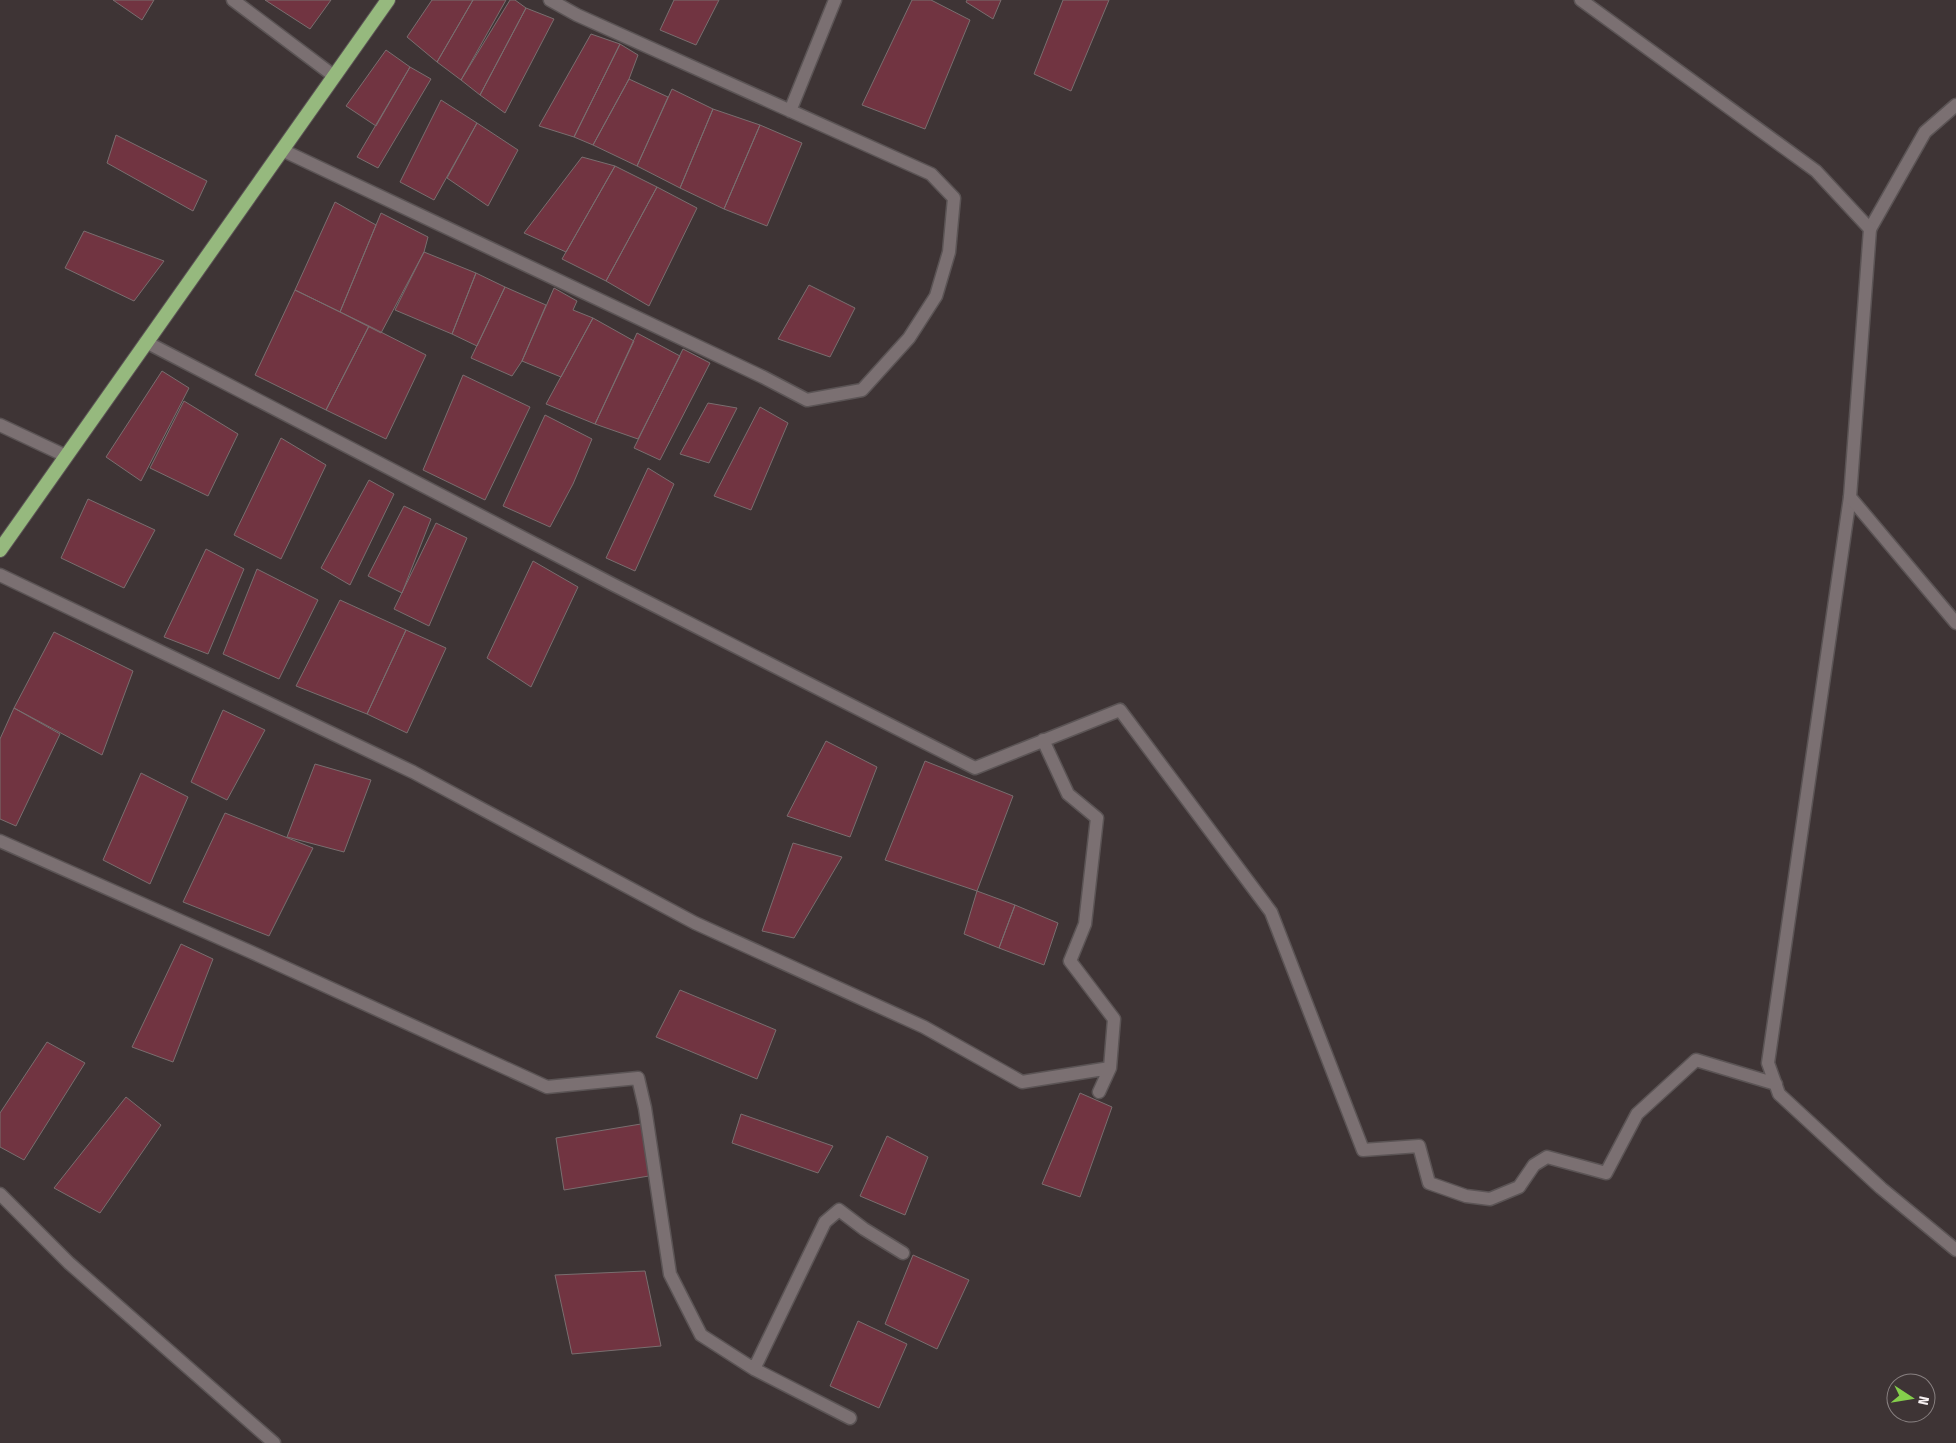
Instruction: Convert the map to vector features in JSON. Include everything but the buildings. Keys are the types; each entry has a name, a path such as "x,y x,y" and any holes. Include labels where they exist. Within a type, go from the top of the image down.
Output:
{"highway":[{"path":"0,550 388,0"}],"street":[{"path":"234,0 334,76"},
{"path":"282,150 754,372 807,400 862,390 909,338 936,296 949,252 954,198 931,174 577,15 550,0"},
{"path":"790,111 834,0"},
{"path":"1581,0 1816,171 1870,229"},
{"path":"1956,105 1926,132 1870,229 1850,497 1768,1062 1779,1094 1881,1188 1956,1250"},
{"path":"146,342 612,584 975,768 1120,710 1270,912 1363,1150 1419,1146 1429,1183 1466,1196 1490,1199 1519,1188 1534,1165 1547,1157 1606,1173 1637,1114 1696,1060 1776,1084"},
{"path":"0,426 66,456"},
{"path":"1850,497 1956,623"},
{"path":"0,575 413,772 695,923 924,1027 1022,1082 1110,1068"},
{"path":"1043,740 1068,794 1097,818 1085,924 1070,961 1114,1019 1110,1068 1099,1092"},
{"path":"0,840 547,1087 638,1078 645,1108 670,1274 701,1335 754,1369 850,1418"},
{"path":"0,1194 69,1263 274,1443"},
{"path":"754,1369 825,1222 839,1210 864,1230 903,1253"}]}
